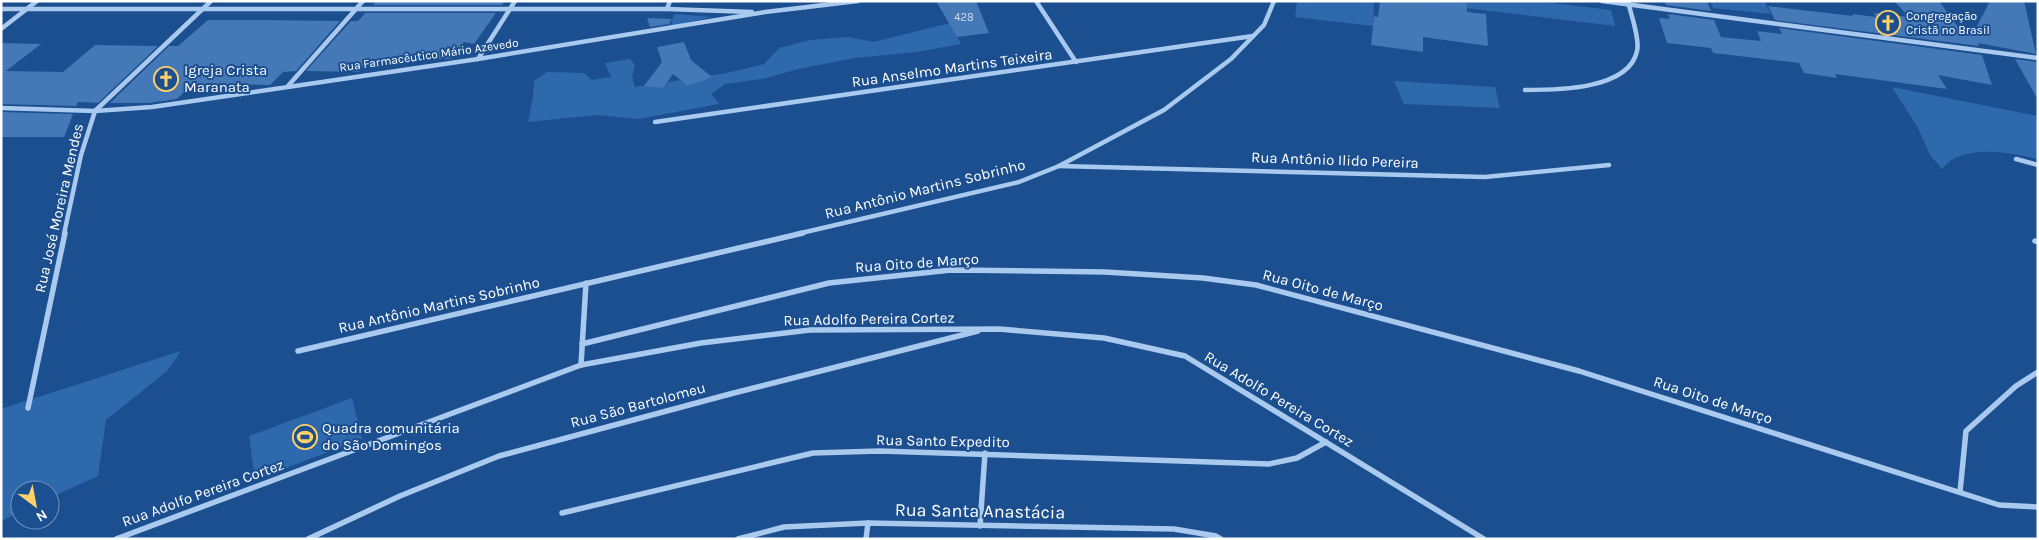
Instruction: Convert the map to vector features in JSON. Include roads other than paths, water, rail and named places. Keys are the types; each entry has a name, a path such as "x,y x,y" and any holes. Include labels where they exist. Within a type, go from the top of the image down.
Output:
{"street":[{"path":"1,28 37,1"},
{"name":"Rua José Moreira Mendes","path":"28,408 80,155 94,112 211,1"},
{"path":"288,86 364,1"},
{"path":"478,59 515,1"},
{"path":"667,9 670,1"},
{"path":"796,9 799,1"},
{"path":"827,6 838,1"},
{"name":"Rua Farmacêutico Mário Azevedo","path":"1,108 94,112 152,107 478,59 765,12 858,1"},
{"path":"1036,1 1076,62"},
{"name":"Rua Antônio Martins Sobrinho","path":"298,351 1019,182 1059,166 1164,110 1231,59 1264,25 1274,1"},
{"path":"1602,1 2038,58"},
{"path":"1525,90 1574,88 1604,82 1621,73 1637,56 1638,49 1628,3"},
{"path":"1,9 667,9 765,12"},
{"name":"Rua Anselmo Martins Teixeira","path":"655,122 1253,36"},
{"path":"2016,159 2038,165"},
{"name":"Rua Antônio Ilido Pereira","path":"1059,166 1485,177 1610,166"},
{"name":"Rua Oito de Março","path":"582,344 829,283 893,276 951,270 1105,272 1203,278 1256,285 1579,371 1999,505 2038,507"},
{"path":"581,365 586,283"},
{"name":"Rua Adolfo Pereira Cortez","path":"116,539 581,365 701,343 810,330 986,330 1104,338 1185,356 1484,539"},
{"name":"Rua São Bartolomeu","path":"308,539 400,496 499,456 730,394 986,330"},
{"path":"1960,492 1966,431 2016,386 2038,372"},
{"name":"Rua Santo Expedito","path":"562,513 813,454 880,451 1269,464 1297,458 1326,442"},
{"path":"980,526 985,454"},
{"path":"866,539 868,524"},
{"name":"Rua Santa Anastácia","path":"738,539 784,527 868,524 1174,529 1216,536 1221,539"}],"place":[{"name":"Congregação Cristã no Brasil","path":"1888,23"},
{"name":"Igreja Crista Maranata","path":"166,79"},
{"name":"Quadra comunitária do São Domingos","path":"305,437"}]}
